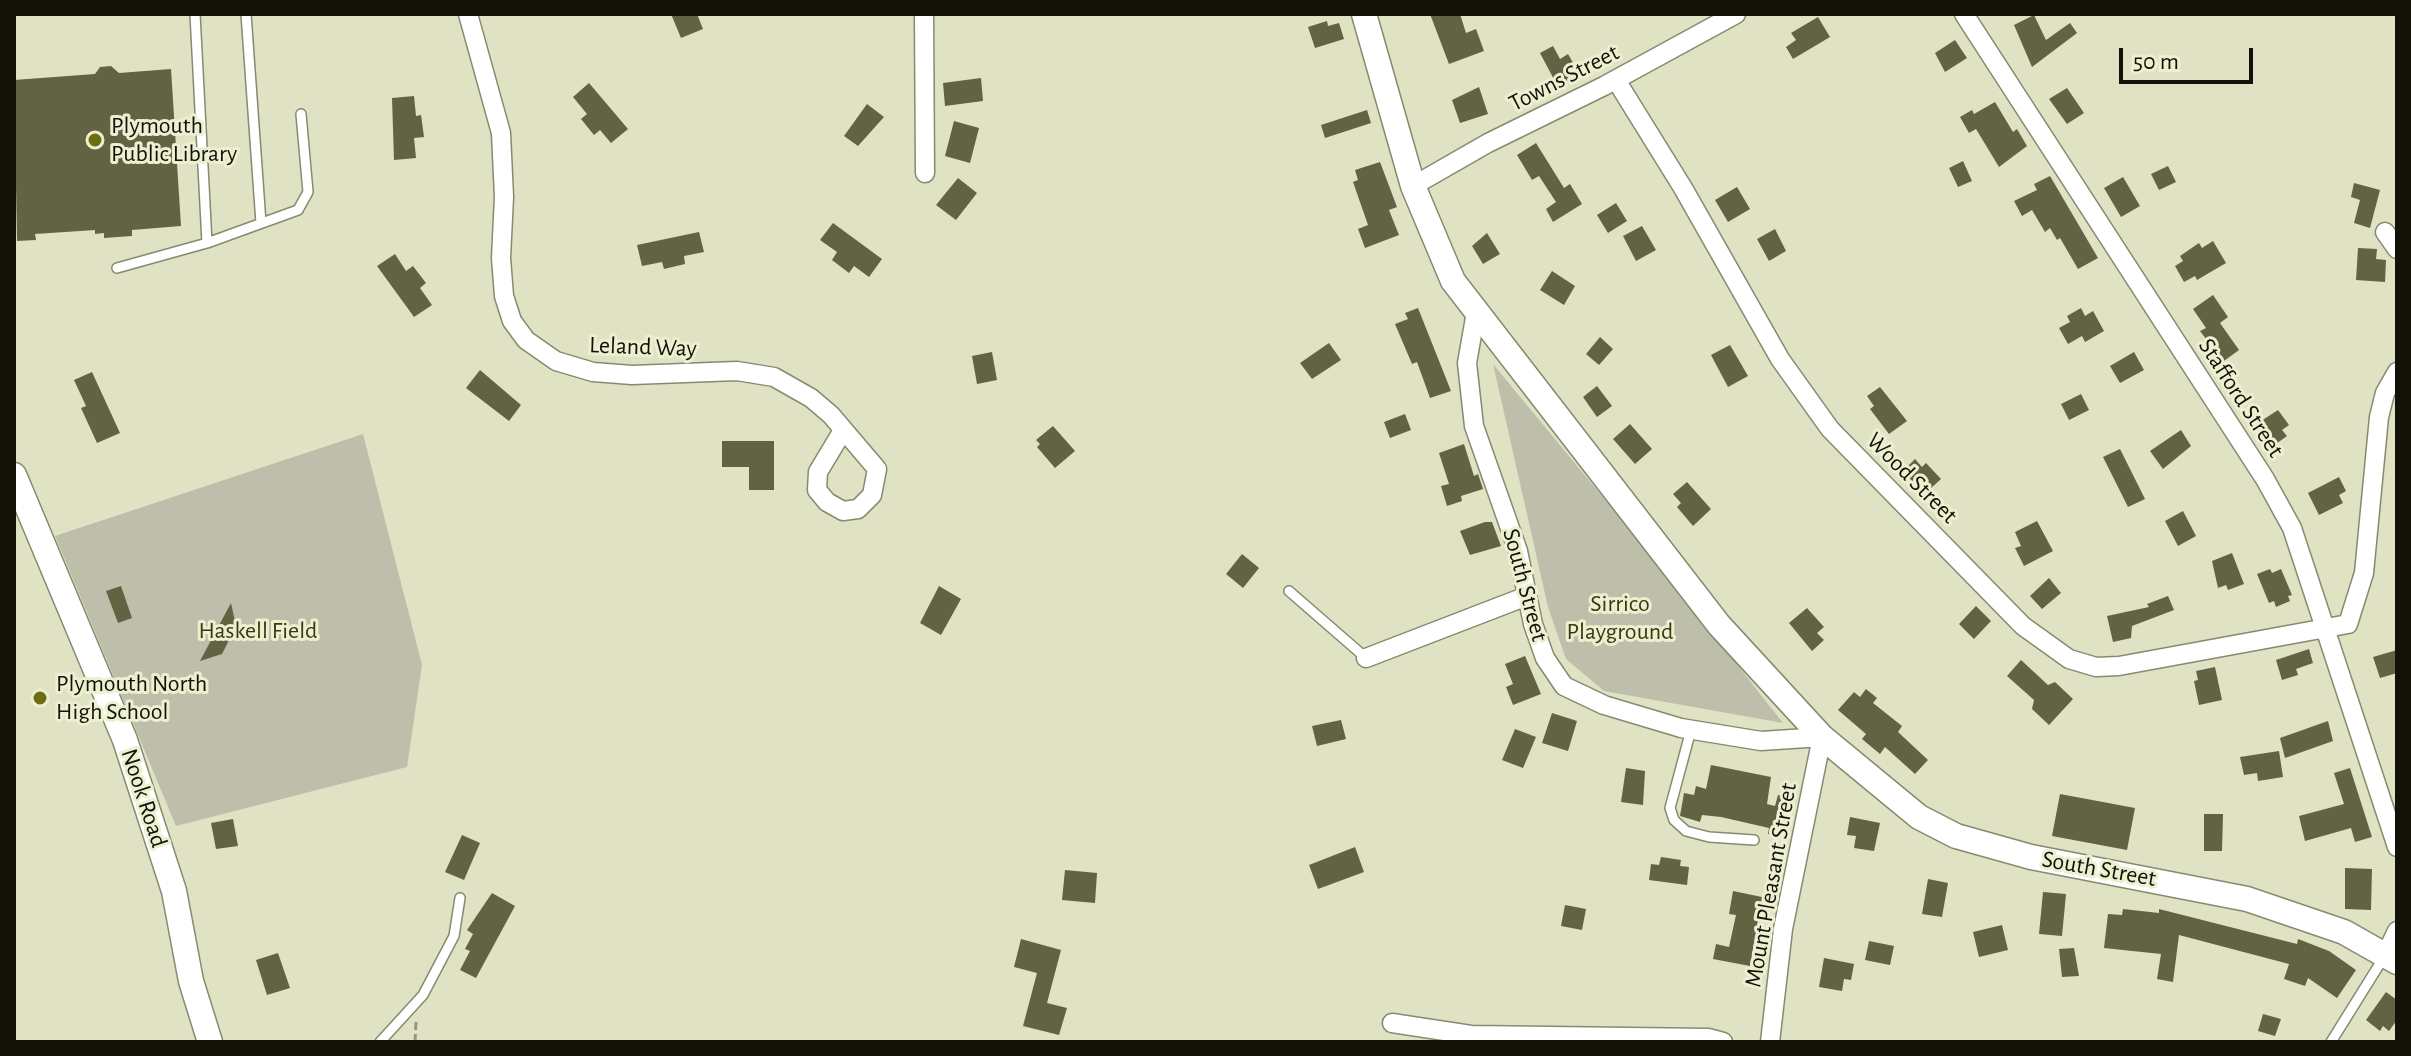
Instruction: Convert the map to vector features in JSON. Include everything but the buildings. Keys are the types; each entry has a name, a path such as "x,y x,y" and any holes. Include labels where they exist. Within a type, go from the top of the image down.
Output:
{"street":[{"name":"Leland Way","path":"468,14 501,133 504,296 512,321 526,340 556,361 593,372 632,375 737,371 774,377 811,398 831,415 842,432"},
{"path":"924,14 925,173"},
{"name":"South Street","path":"1364,14 1413,186 1453,281 1719,625 1822,737 1919,817 1956,836 2031,857 2247,899 2323,924 2393,955"},
{"name":"Towns Street","path":"1413,186 1488,143 1616,80 1736,14"},
{"name":"Stafford Street","path":"1964,14 2265,479 2292,528 2397,847"},
{"name":"Wood Street","path":"1616,80 1683,188 1772,346 1812,406 1848,450 2039,640 2069,659 2108,667 2327,631"},
{"path":"2385,232 2397,249"},
{"name":"South Street","path":"1476,312 1467,363 1474,426 1518,551 1545,658 1564,686 1604,705 1691,730 1761,741 1822,737"},
{"path":"2327,631 2348,624 2364,573 2379,417 2385,393 2397,372"},
{"name":"Nook Road","path":"14,475 125,740 174,891 191,981 210,1042"},
{"path":"1366,658 1527,596"},
{"name":"Mount Pleasant Street","path":"1770,1042 1783,929 1822,737"},
{"path":"2393,955 2397,931"},
{"path":"1392,1023 1471,1035 1708,1038 1723,1042"}],"lane":[{"path":"195,14 207,243"},
{"path":"246,14 261,223"},
{"path":"117,268 207,243 298,210 308,192 301,114"},
{"path":"1289,591 1366,658"},
{"path":"1691,730 1670,808 1674,820 1686,831 1709,837 1754,840"},
{"path":"380,1042 423,995 454,936 460,898"},
{"path":"2331,1042 2393,955"}],"green space":[{"name":"Sirrico Playground","path":"1493,364 1658,564 1783,723 1604,691 1566,659 1548,607"},
{"name":"Haskell Field","path":"363,434 422,665 407,767 176,826 55,536"}],"place":[{"name":"Plymouth Public Library","path":"95,140"},
{"name":"Plymouth North High School","path":"40,698"}]}
